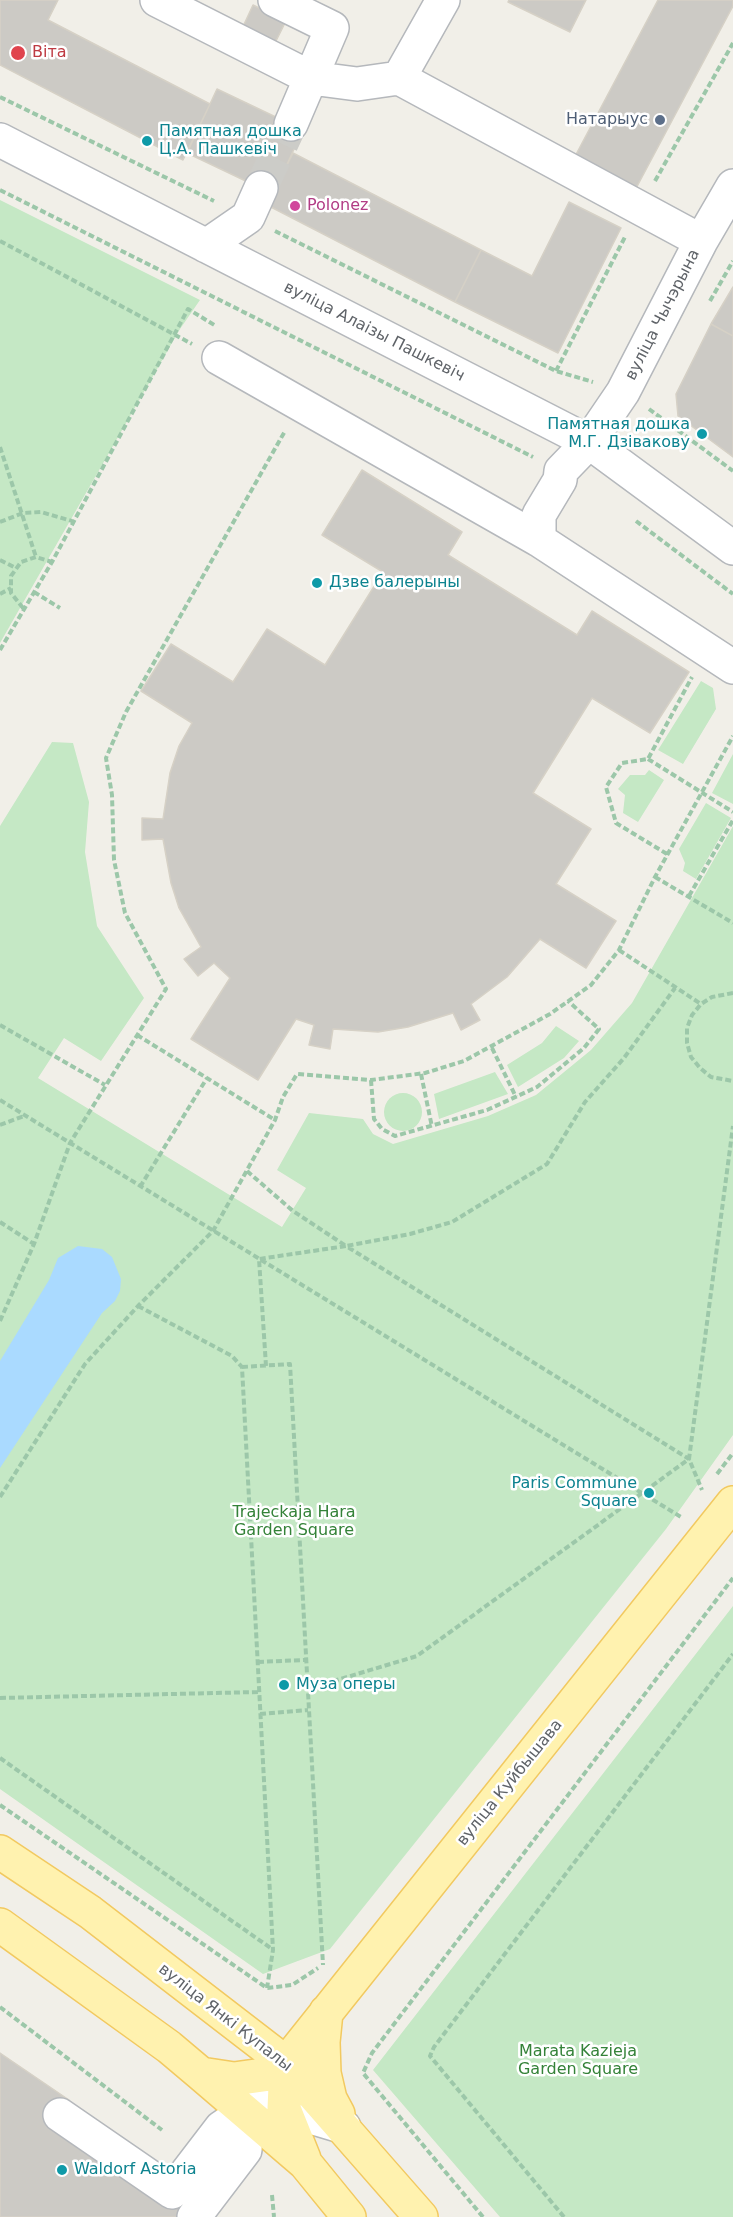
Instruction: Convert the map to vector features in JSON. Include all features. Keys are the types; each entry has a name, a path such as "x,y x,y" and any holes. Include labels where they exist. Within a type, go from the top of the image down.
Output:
{"main road":[{"name":"вуліца Куйбышава","path":"286,2063 718,1498"},
{"name":"вуліца Янкі Купалы","path":"0,1852 90,1912 286,2063 422,2217"},
{"path":"0,1925 169,2047 246,2111 305,2163 349,2217"},
{"path":"236,2024 282,2031 315,2020 326,2012"},
{"path":"326,2012 323,2042 324,2073 330,2099 344,2127"},
{"path":"201,2074 234,2079 270,2074 286,2063"},
{"path":"286,2063 284,2109 305,2163"}],"street":[{"path":"157,0 311,78 357,84 399,78 701,241"},
{"path":"275,0 332,28 291,124"},
{"path":"399,78 443,0"},
{"name":"вуліца Алаізы Пашкевіч","path":"0,140 589,442 733,548"},
{"name":"вуліца Чычэрына","path":"561,471 589,442 636,400 701,241 733,186"},
{"path":"206,246 248,218 261,188"},
{"path":"219,358 539,540 720,659"},
{"path":"539,540 539,515 560,480 561,471"},
{"path":"60,2115 172,2192 221,2128 246,2111 286,2063"},
{"path":"246,2111 265,2108 284,2109 344,2127"},
{"path":"194,2217 245,2150 246,2111"}],"path":[{"path":"0,97 556,371 636,400 733,471"},
{"path":"0,190 561,471"},
{"path":"0,241 219,358"},
{"path":"0,650 52,562 173,334"},
{"path":"636,400 643,417"},
{"path":"0,1321 34,1244 70,1143 166,989 125,913 114,860 112,795 106,758 126,712 300,404"},
{"path":"0,447 36,557"},
{"path":"0,522 22,513 41,512 72,521"},
{"path":"632,518 733,594"},
{"path":"23,608 15,601 11,588 11,576 16,568 21,562 36,557 52,562"},
{"path":"0,560 16,568"},
{"path":"0,594 11,588"},
{"path":"34,592 60,608"},
{"path":"648,759 720,659"},
{"path":"0,1497 85,1364 138,1306 213,1231 275,1120 284,1097 297,1074 371,1080 421,1074 464,1061 492,1048 591,985 619,950 667,854 733,736"},
{"path":"667,854 616,823 606,787 622,763 648,759 733,812"},
{"path":"689,896 733,820"},
{"path":"655,877 733,922"},
{"path":"619,950 701,1004"},
{"path":"259,1259 410,1234 452,1222 547,1164 585,1102 624,1058 675,988"},
{"path":"733,993 712,997 701,1004 692,1015 687,1028 687,1043 691,1057 700,1068 711,1077 733,1081"},
{"path":"371,1080 374,1119 382,1129 395,1136 487,1110 537,1087 584,1048 599,1029 568,1001"},
{"path":"0,1025 105,1085"},
{"path":"137,1035 275,1120"},
{"path":"492,1048 516,1097"},
{"path":"421,1074 432,1127"},
{"path":"140,1187 207,1078"},
{"path":"0,1100 689,1522"},
{"path":"0,1125 24,1116"},
{"path":"307,1689 417,1656 689,1459 733,1126"},
{"path":"247,1171 293,1211 346,1246 689,1459 718,1498"},
{"path":"0,1222 34,1244"},
{"path":"259,1259 266,1366"},
{"path":"0,1805 267,1988 273,1950 242,1367 232,1356 138,1306"},
{"path":"242,1367 290,1364 323,1965"},
{"path":"483,2217 363,2073 372,2053 733,1578"},
{"path":"564,2217 430,2056 434,2046 733,1654"},
{"path":"258,1662 305,1660"},
{"path":"0,1698 259,1692"},
{"path":"260,1713 308,1710"},
{"path":"0,1758 273,1950"},
{"path":"0,2007 162,2130"},
{"path":"272,2195 274,2217"}],"green space":[{"path":"0,200 200,300 180,329 0,643"},
{"path":"701,681 713,688 716,709 683,764 658,750"},
{"name":"Trajeckaja Hara Garden Square","path":"52,742 73,743 89,802 85,852 97,926 144,998 101,1061 64,1038 38,1078 282,1227 306,1188 277,1170 309,1113 363,1119 373,1134 393,1144 488,1116 536,1095 591,1050 632,1003 733,826 733,1435 666,1529 330,1949 263,1974 0,1789 0,826"},
{"path":"733,754 733,804 712,793"},
{"path":"649,770 664,780 638,822 623,813 625,795 618,789 630,775 645,775"},
{"path":"706,803 731,818 696,879 683,871 685,863 679,849"},
{"path":"556,1026 579,1041 564,1058 518,1087 507,1065 542,1043"},
{"path":"495,1072 508,1094 439,1119 434,1094"},
{"path":"403,1093 416,1099 422,1112 416,1125 403,1131 390,1125 384,1112 390,1099"},
{"name":"Marata Kazieja Garden Square","path":"733,1606 733,2217 500,2217 373,2070"}],"water":[{"path":"78,1246 102,1249 112,1257 121,1279 120,1291 115,1301 102,1313 0,1468 0,1361 49,1280 58,1258"}],"building":[{"path":"0,0 58,0 48,20 210,104 183,160 0,65"},
{"path":"509,0 586,0 570,32 508,2"},
{"path":"658,0 733,0 733,6 633,194 572,162"},
{"path":"253,5 286,21 272,49 240,33"},
{"path":"217,89 303,130 273,194 187,153"},
{"path":"293,153 481,250 455,302 267,205"},
{"path":"569,202 621,228 558,353 455,302 481,250 532,276"},
{"path":"733,287 733,336 711,324"},
{"path":"711,324 733,336 733,457 678,416 676,394"},
{"path":"362,470 462,532 448,555 577,635 592,611 689,672 650,733 592,698 533,793 591,829 556,884 616,921 586,968 540,939 507,977 471,1004 480,1020 461,1030 453,1013 408,1027 378,1032 333,1029 330,1049 309,1045 314,1025 296,1019 258,1080 191,1039 230,978 214,963 198,976 184,959 201,947 179,908 171,883 163,839 142,840 142,818 163,819 170,773 179,746 192,723 141,691 171,644 233,682 267,629 325,665 383,572 322,535"},
{"name":"Waldorf Astoria","path":"0,2053 69,2100 55,2122 192,2217 0,2217"}],"tunnel":[{"path":"261,188 291,124"}],"place":[{"name":"Віта","path":"18,53"},
{"name":"Натарыус","path":"660,120"},
{"name":"Памятная дошка Ц.А. Пашкевіч","path":"147,141"},
{"name":"Polonez","path":"295,206"},
{"name":"Памятная дошка М.Г. Дзівакову","path":"702,434"},
{"name":"Дзве балерыны","path":"317,583"},
{"name":"Paris Commune Square","path":"649,1493"},
{"name":"Муза оперы","path":"284,1685"},
{"name":"Waldorf Astoria","path":"62,2170"}]}
